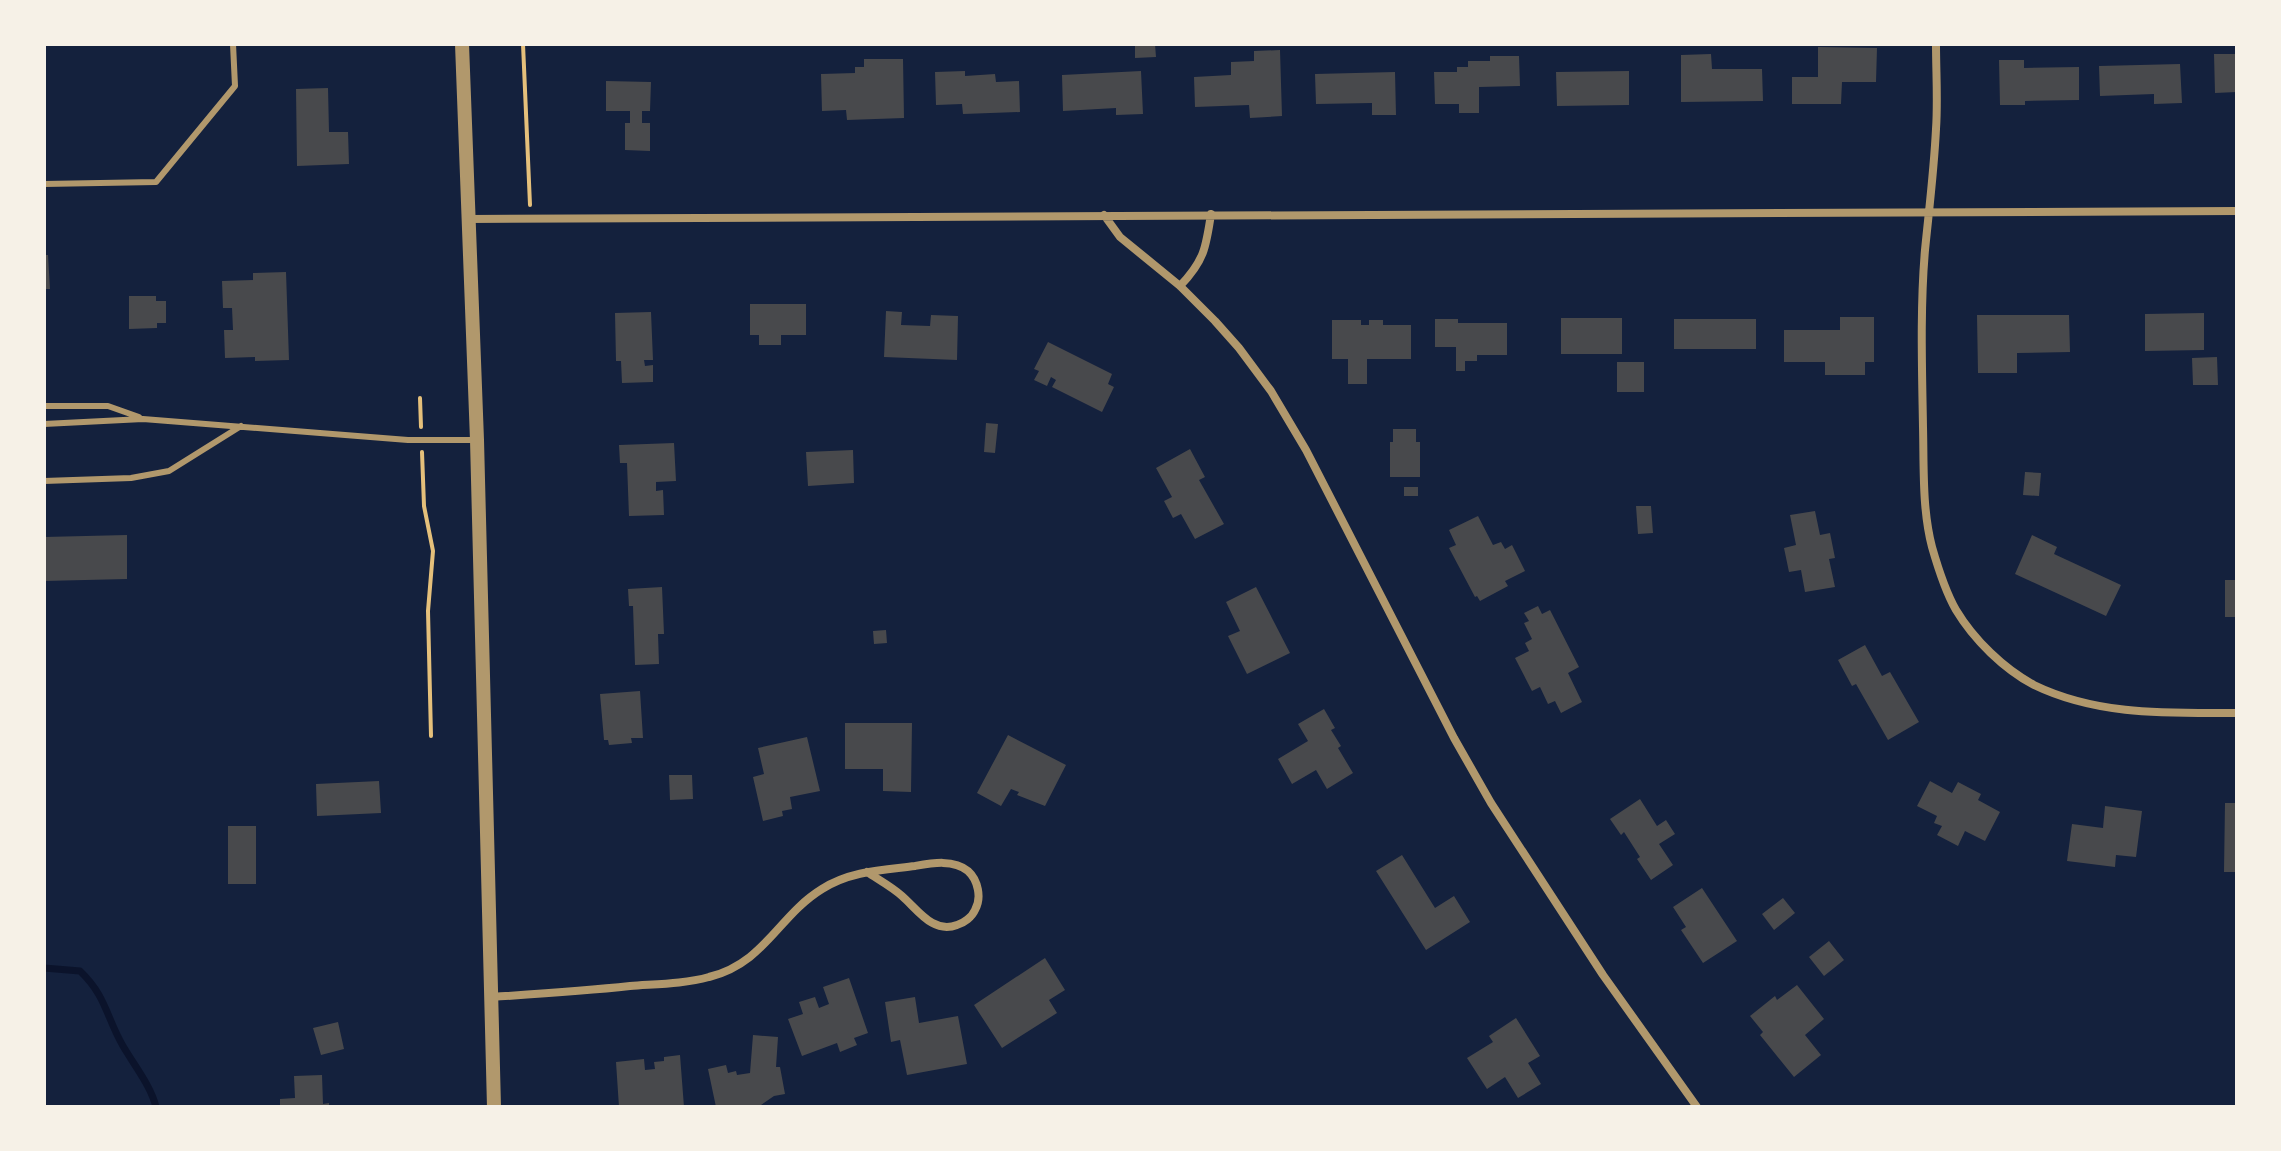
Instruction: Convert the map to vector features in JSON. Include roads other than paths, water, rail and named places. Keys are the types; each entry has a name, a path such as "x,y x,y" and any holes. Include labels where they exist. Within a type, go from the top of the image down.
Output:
{"street":[{"path":"462,44 477,440 494,1107"},
{"path":"1936,44 1937,126 1925,252 1923,331 1926,515 1935,555 1956,609 1985,647 2010,670 2065,697 2129,711 2237,713"},
{"path":"469,219 2237,211"},
{"path":"1180,286 1201,262 1211,214"},
{"path":"1104,215 1120,237 1180,286 1215,321 1278,402 1491,803 1603,975 1697,1107"},
{"path":"491,997 709,977 756,954 807,900 822,889 867,872 930,863 957,865 967,870 979,890 976,909 960,925 935,926 893,888 867,872"}],"lane":[{"path":"44,184 156,182 235,86 233,44"},
{"path":"44,406 108,406 143,419"},
{"path":"44,424 143,419 422,440 477,440"},
{"path":"44,481 131,478 169,471 241,426"}],"waterway":[{"path":"44,968 80,971 89,980 156,1107"}]}
